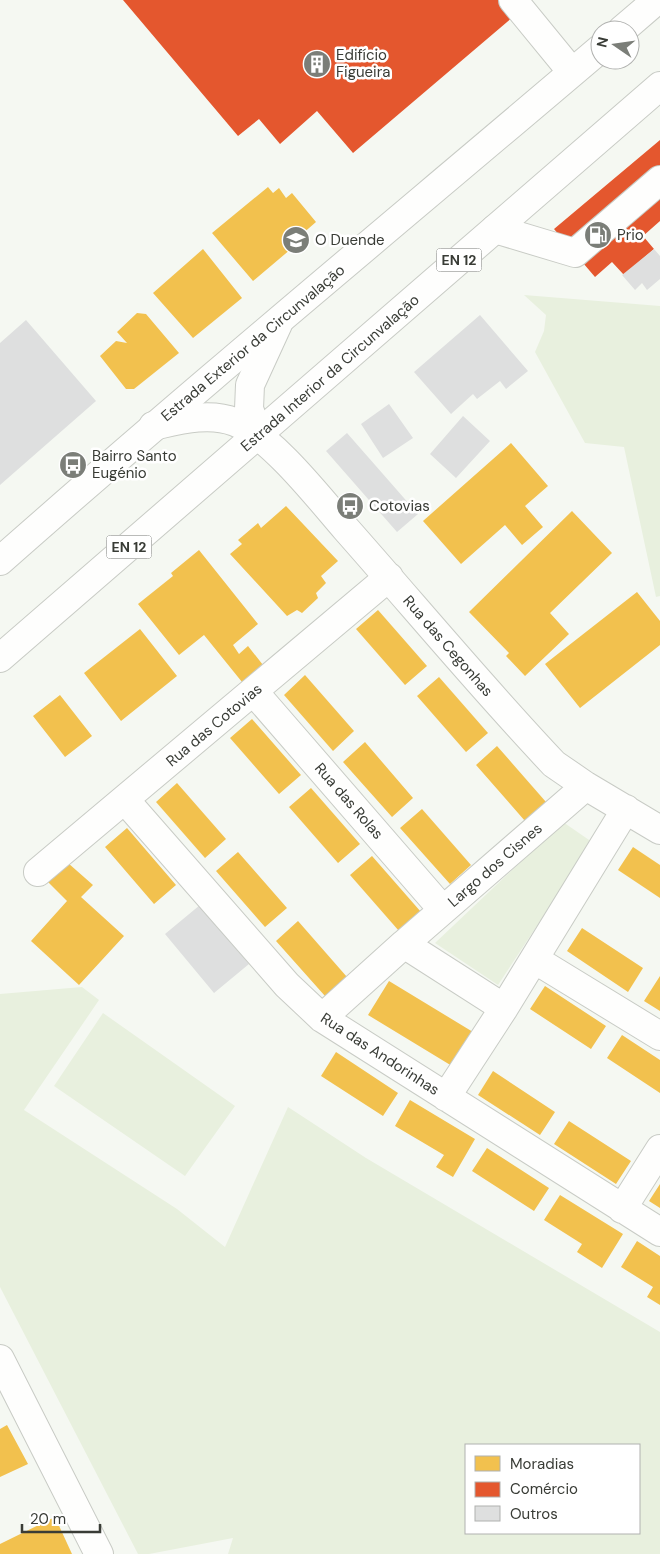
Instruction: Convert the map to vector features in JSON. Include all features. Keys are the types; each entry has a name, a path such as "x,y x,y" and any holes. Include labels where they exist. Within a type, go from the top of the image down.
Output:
{"street":[{"path":"513,0 572,72"},
{"path":"634,20 657,0"},
{"name":"Estrada Exterior da Circunvalação","path":"0,561 154,426 278,324 590,57"},
{"name":"Estrada Interior da Circunvalação","path":"0,658 660,86"},
{"path":"495,229 575,253 660,180"},
{"path":"259,435 249,409 250,384 278,324"},
{"path":"154,426 190,418 211,418 235,422 259,435"},
{"name":"Rua das Cegonhas","path":"259,435 306,484 554,764 586,786 660,830"},
{"name":"Rua das Cotovias","path":"38,872 388,578"},
{"name":"Rua das Rolas","path":"254,692 443,910"},
{"name":"Largo dos Cisnes","path":"322,1018 586,786"},
{"name":"Rua das Andorinhas","path":"125,800 288,985 322,1018 660,1232"},
{"path":"446,1097 504,1008 626,809"},
{"path":"404,944 504,1008"},
{"path":"534,959 660,1036"},
{"path":"622,1209 660,1149"},
{"path":"0,1359 99,1554"}],"green space":[{"path":"524,295 660,306 660,596 656,597 624,447 585,443 535,352 544,331 546,315"},
{"path":"563,822 592,842 498,985 435,943"},
{"path":"82,987 99,1000 24,1110 177,1209 225,1247 288,1107 366,1158 660,1332 660,1554 228,1554 233,1538 149,1554 138,1554 0,1287 0,994"},
{"path":"103,1013 235,1106 185,1176 54,1086"}],"building: Moradias":[{"path":"268,187 273,193 279,188 286,198 292,193 316,222 301,235 304,238 253,281 212,233"},
{"path":"203,249 242,298 193,338 153,293"},
{"path":"137,313 146,314 179,353 134,389 126,389 100,356 116,341 127,343 117,332"},
{"path":"511,443 548,486 525,506 543,527 522,545 505,525 461,564 423,521"},
{"path":"286,506 338,561 321,576 326,583 316,593 318,598 302,613 297,610 287,616 230,554 242,544 238,540 258,523 261,528"},
{"path":"572,511 612,553 550,613 569,634 525,676 506,656 509,653 469,612"},
{"path":"199,550 258,624 233,645 239,654 248,646 263,665 242,682 204,635 179,655 138,604 173,576 171,573"},
{"path":"637,592 660,621 660,645 580,708 545,664"},
{"path":"378,610 427,666 405,685 356,629"},
{"path":"140,629 177,676 121,721 84,673"},
{"path":"305,675 354,731 333,751 284,695"},
{"path":"439,677 488,733 466,752 417,696"},
{"path":"60,695 92,736 65,757 33,716"},
{"path":"252,719 301,775 279,794 230,738"},
{"path":"365,742 413,798 392,817 343,762"},
{"path":"497,746 546,802 525,821 476,765"},
{"path":"177,783 226,839 205,858 156,802"},
{"path":"311,788 360,844 338,863 289,807"},
{"path":"422,809 471,865 450,884 400,828"},
{"path":"127,828 176,885 154,904 105,847"},
{"path":"633,847 660,865 660,898 618,870"},
{"path":"238,852 287,908 265,927 216,871"},
{"path":"372,856 421,912 399,931 350,875"},
{"path":"68,863 93,885 81,897 124,936 79,985 31,941 67,901 47,881"},
{"path":"298,921 347,977 325,996 276,941"},
{"path":"582,928 643,968 628,992 567,951"},
{"path":"660,976 660,1011 644,1001"},
{"path":"389,981 473,1032 452,1066 368,1015"},
{"path":"545,986 606,1026 591,1049 530,1009"},
{"path":"622,1035 660,1060 660,1093 607,1058"},
{"path":"336,1052 398,1093 383,1116 321,1076"},
{"path":"493,1071 555,1112 540,1135 478,1095"},
{"path":"410,1100 475,1139 453,1177 436,1167 444,1155 395,1126"},
{"path":"569,1121 631,1161 616,1184 554,1144"},
{"path":"487,1148 549,1188 534,1211 472,1171"},
{"path":"660,1184 660,1208 649,1201"},
{"path":"560,1195 623,1234 602,1268 577,1252 582,1244 544,1220"},
{"path":"637,1241 660,1256 660,1305 647,1297 653,1287 621,1267"},
{"path":"7,1425 28,1464 0,1477 0,1429"},
{"path":"55,1517 72,1554 0,1554 0,1544"}],"building: Comércio":[{"name":"Edifício Figueira","path":"123,0 500,0 514,16 353,153 317,111 280,144 259,119 238,136"},
{"path":"660,140 660,221 643,236 654,249 624,275 612,262 595,277 554,229"}],"building: Outros":[{"path":"654,249 660,256 660,279 647,290 642,283 635,290 622,275"},
{"path":"480,315 528,371 506,389 500,381 477,399 473,394 451,414 414,372"},
{"path":"26,320 96,401 0,485 0,343"},
{"path":"389,404 413,438 383,458 361,424"},
{"path":"463,416 490,441 456,478 430,454"},
{"path":"347,433 418,514 397,532 326,451"},
{"path":"200,905 249,964 214,993 165,934"}],"place":[{"name":"Edifício Figueira","path":"317,64"},
{"name":"Prio","path":"598,235"},
{"name":"O Duende","path":"296,240"},
{"name":"Bairro Santo Eugénio","path":"73,465"},
{"name":"Cotovias","path":"350,506"}]}
